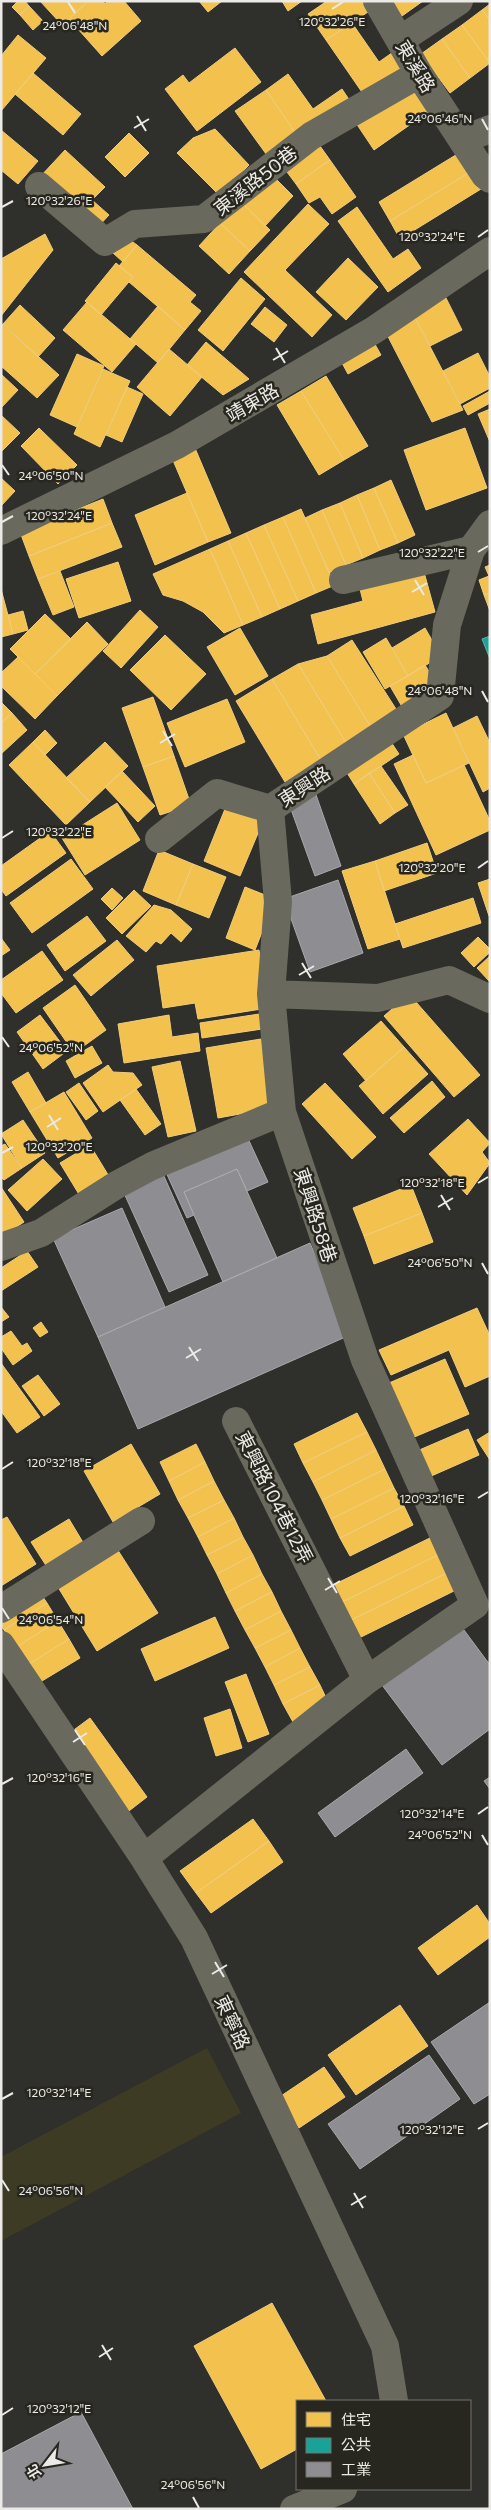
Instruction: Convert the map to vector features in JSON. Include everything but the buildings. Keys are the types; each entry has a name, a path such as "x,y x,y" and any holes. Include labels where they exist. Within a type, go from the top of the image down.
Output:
{"street":[{"name":"東溪路","path":"377,1 419,74 490,179"},
{"path":"400,40 459,1"},
{"name":"東溪路50巷","path":"39,186 105,242 135,224 204,219 311,136 419,74"},
{"path":"462,140 490,129"},
{"name":"靖東路","path":"1,530 177,445 374,330 490,251"},
{"name":"東興路","path":"282,1112 271,994 278,902 270,809 440,696 447,625 471,550 490,524"},
{"path":"343,580 471,550"},
{"path":"159,839 217,793 270,809"},
{"path":"271,994 378,998 449,980 490,999"},
{"path":"1,1247 41,1232 118,1184 152,1166 282,1112"},
{"name":"東興路58巷","path":"282,1112 364,1360 483,1607"},
{"name":"東興路104巷12弄","path":"236,1421 367,1680"},
{"path":"1,1609 141,1521"},
{"path":"144,1858 367,1680 483,1607"},
{"name":"東寧路","path":"1,1645 144,1858 194,1938 386,2346 394,2400"},
{"path":"294,2509 341,2490"}],"shaded area":[{"path":"207,2048 241,2113 1,2241 1,2157"}]}
